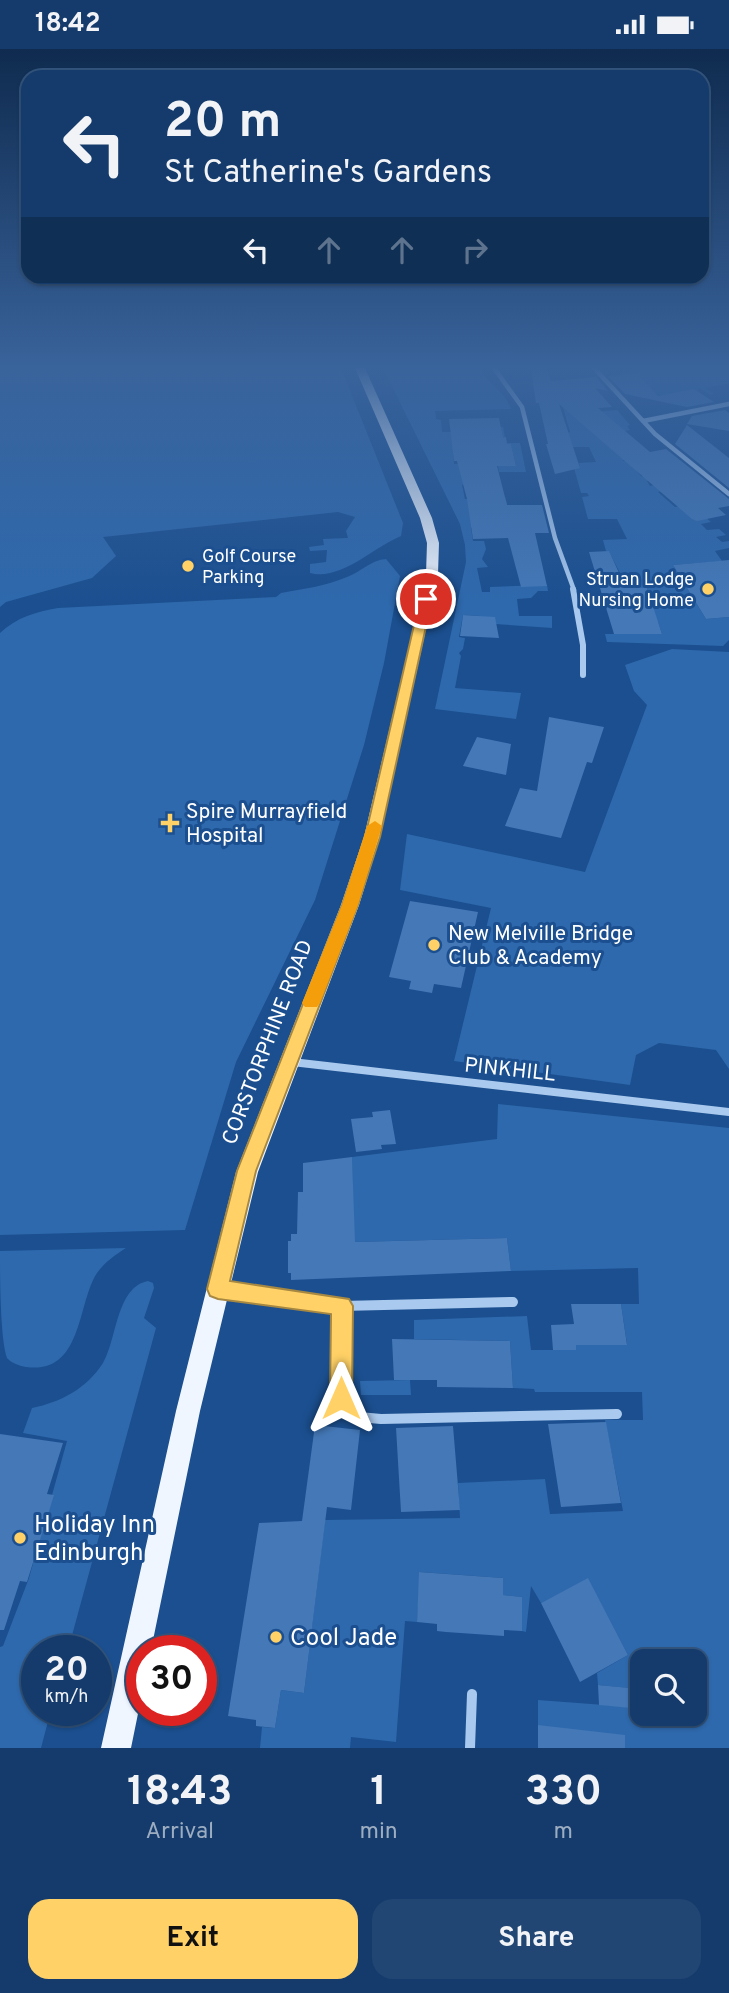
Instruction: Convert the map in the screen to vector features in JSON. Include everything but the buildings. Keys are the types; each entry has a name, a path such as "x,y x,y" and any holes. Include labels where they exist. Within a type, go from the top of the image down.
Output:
{"main road":[{"name":"CORSTORPHINE ROAD","path":"116,1748 188,1411 247,1171 350,905 372,837 434,557 426,518 395,447"}],"street":[{"path":"532,447 555,538 571,576 582,628 583,675"},
{"path":"674,447 729,494"},
{"name":"PINKHILL","path":"288,1061 729,1112"},
{"path":"218,1289 342,1306 513,1302"},
{"path":"342,1306 341,1398 349,1412 355,1416 381,1419 617,1414"},
{"path":"470,1748 472,1693"}],"shaded area":[{"path":"0,447 373,447 403,523 401,536 345,568 322,574 310,573 310,564 326,562 327,550 310,551 309,547 324,545 323,539 348,538 346,531 355,517 338,512 103,537 116,556 92,578 6,602 0,607"},
{"path":"422,447 477,447 453,452 454,464 464,464 460,472 467,484 462,485 465,499 505,497 507,504 471,528 473,541 484,541 486,549 482,559 488,567 477,568 482,592 490,592 490,587 547,585 548,591 538,591 531,598 517,599 519,616 552,616 552,628 480,623 480,616 463,615 459,637 465,638 463,649 459,653 461,656 455,688 521,693 516,719 435,709 466,562 460,524"},
{"path":"512,447 521,447 526,472 499,472 498,466 516,466"},
{"path":"589,447 621,447 626,459 622,461 628,461 641,476 659,478 647,481 650,486 659,484 671,489 658,492 675,507 690,504 711,522 701,524 707,530 719,529 726,535 716,537 722,542 729,541 729,548 715,551 722,561 673,565 706,619 729,617 729,640 723,646 607,642 605,634 662,634 658,622 638,622 614,602 604,602 631,600 649,592 647,588 628,588 606,551 603,540 627,539 617,519 588,519 582,497 589,496 587,493 581,493 574,468 580,468 579,463 596,462"},
{"name":"Spire Murrayfield Hospital","path":"386,559 400,576 384,663 364,745 315,900 236,1062 185,1230 0,1235 0,633 27,616 58,608 276,597 281,593 339,580"},
{"path":"672,649 729,652 729,1069 716,1050 659,1043 636,1055 630,1085 454,1061 491,908 400,890 407,834 585,872 647,705 634,691 625,665"},
{"path":"498,1104 729,1128 729,1748 598,1748 538,1725 538,1700 630,1707 630,1726 707,1726 707,1649 630,1649 630,1698 629,1688 598,1685 597,1673 628,1655 588,1579 541,1603 531,1586 526,1632 522,1631 522,1597 503,1595 503,1578 420,1572 417,1622 405,1621 396,1742 351,1737 350,1748 260,1748 262,1727 275,1728 281,1690 304,1693 325,1520 460,1518 458,1483 545,1479 550,1514 623,1511 605,1420 643,1420 642,1392 535,1392 534,1389 513,1388 510,1341 414,1339 414,1320 527,1316 531,1350 576,1350 576,1345 627,1344 621,1304 639,1304 638,1268 511,1271 507,1238 353,1242 352,1157 497,1139"},
{"path":"126,1248 103,1265 97,1273 75,1334 68,1349 58,1360 45,1366 26,1367 7,1358 2,1322 0,1251"},
{"path":"148,1281 153,1283 154,1288 144,1318 156,1328 72,1635 21,1635 21,1726 47,1726 41,1748 0,1748 0,1647 3,1646 29,1578 67,1441 23,1433 32,1408 72,1393 89,1380 103,1363 123,1304 137,1285"},
{"path":"410,1380 411,1395 361,1395 360,1381"}],"slow traffic":[{"path":"311,1003 350,905 375,826"}],"place":[{"name":"Golf Course Parking","path":"188,566"},
{"name":"Struan Lodge Nursing Home","path":"708,589"},
{"name":"Spire Murrayfield Hospital","path":"170,823"},
{"name":"New Melville Bridge Club & Academy","path":"434,945"},
{"name":"Holiday Inn Edinburgh","path":"20,1538"},
{"name":"Cool Jade","path":"276,1637"}],"route":[{"path":"341,1398 342,1306 218,1289 247,1171 350,905 372,837 426,599"}]}
